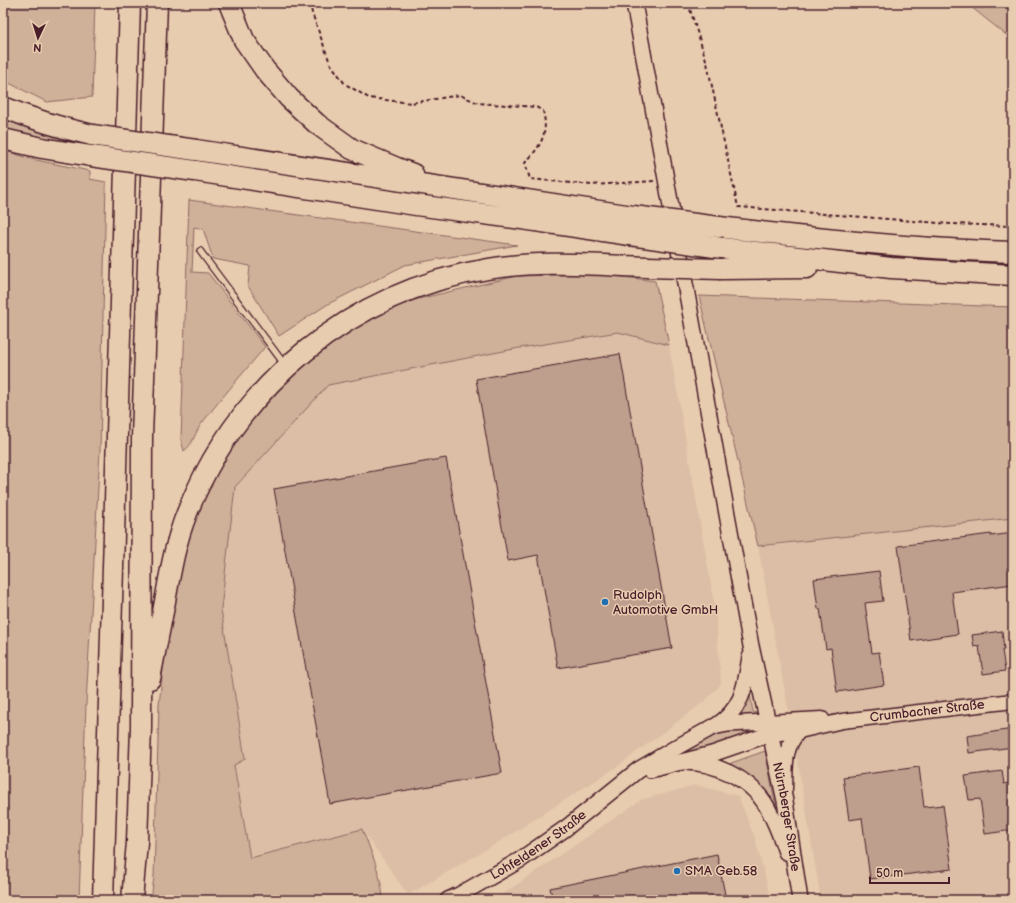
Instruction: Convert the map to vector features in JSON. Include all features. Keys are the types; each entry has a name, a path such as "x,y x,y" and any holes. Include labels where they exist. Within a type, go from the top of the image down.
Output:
{"highway":[{"path":"102,898 130,3"},
{"path":"132,900 137,842 141,728 142,437 157,3"},
{"path":"229,3 244,40 265,70 289,98 317,124 352,149 396,168 459,189"},
{"path":"3,107 28,118 92,135 459,189 631,225 722,248 891,268 1013,275"},
{"path":"3,139 42,148 91,156 416,205 522,219 631,225 719,227 891,245 1013,252"},
{"path":"141,728 175,550 186,514 201,480 219,448 264,389 286,367 319,340 350,319 382,302 410,290 452,276 488,269 525,265 647,266 721,269 891,268"}],"main road":[{"name":"Nürnberger Straße","path":"634,3 751,646 785,801 800,900"},
{"path":"713,727 729,715 738,704 744,692 751,646"},
{"name":"Lohfeldener Straße","path":"448,900 520,860 566,828 624,783 638,770 713,727 728,724 769,728"},
{"name":"Lohfeldener Straße","path":"624,783 656,768 712,754 769,728"},
{"path":"681,762 694,762 723,770 742,781 758,795 767,806 774,820 797,880"}],"street":[{"name":"Crumbacher Straße","path":"769,728 799,731 842,721 1013,701"},
{"name":"Crumbacher Straße","path":"769,728 821,719 842,721"},
{"path":"785,801 787,752 790,743 799,731"}],"lane":[{"path":"200,251 286,367"}],"path":[{"path":"310,3 312,13 330,63 345,84 369,98 411,103 460,95 478,103 536,107 543,111 545,119 545,134 537,151 525,163 530,179 592,185 667,179"},
{"path":"688,3 707,63 738,207 951,224 1013,226"},
{"path":"1010,411 1013,406"}],"shaded area":[{"path":"3,3 95,3 92,97 47,102 3,80"},
{"path":"966,3 1013,3 1013,38 1010,38"},
{"path":"3,116 57,136 92,144 91,147 38,138 3,129"},
{"path":"3,150 31,159 90,171 90,179 106,182 100,451 86,704 79,900 3,900"},
{"path":"189,200 517,245 405,265 328,304 279,336 248,286 250,266 213,259 203,229 194,227 192,272 208,273 265,347 202,423 190,445 184,451 181,440"},
{"path":"600,274 655,281 669,345 618,332 514,349 328,385 235,487 221,609 245,759 234,765 250,858 362,829 381,882 383,900 151,900 154,876 159,705 173,580 198,499 275,382 332,339 401,303 517,276"},
{"path":"699,296 1013,307 1013,518 758,546"},
{"path":"618,332 669,345 715,608 721,684 705,701 618,766 499,842 408,895 362,829 250,859 234,764 245,759 221,609 235,488 328,385 514,349"},
{"path":"1013,518 1013,900 821,900 797,757 758,546"},
{"path":"750,694 753,712 758,713 758,717 737,717"},
{"path":"750,729 755,732 702,751 675,757 716,732"},
{"path":"765,751 776,807 728,767 731,763"},
{"path":"695,785 738,796 755,838 771,900 494,900 641,800"}],"building":[{"path":"620,354 672,648 558,668 538,555 508,561 476,379"},
{"path":"446,458 502,773 330,804 274,489"},
{"path":"1013,533 1013,584 952,592 958,634 911,641 898,546 991,534 991,536"},
{"path":"879,571 883,601 865,603 872,653 879,652 884,685 837,692 831,648 826,649 814,579"},
{"path":"1002,631 1004,650 1002,650 1005,671 983,674 979,646 974,647 972,635"},
{"path":"1013,729 1013,747 969,753 967,736"},
{"path":"919,767 924,807 943,805 952,869 870,879 862,818 849,820 843,777"},
{"path":"1002,771 1004,784 1013,782 1013,830 985,834 980,799 969,800 965,776"},
{"name":"SMA Geb.58","path":"717,854 726,900 553,900 550,888"}],"place":[{"name":"Rudolph Automotive GmbH","path":"605,602"},
{"name":"SMA Geb.58","path":"677,871"}]}
